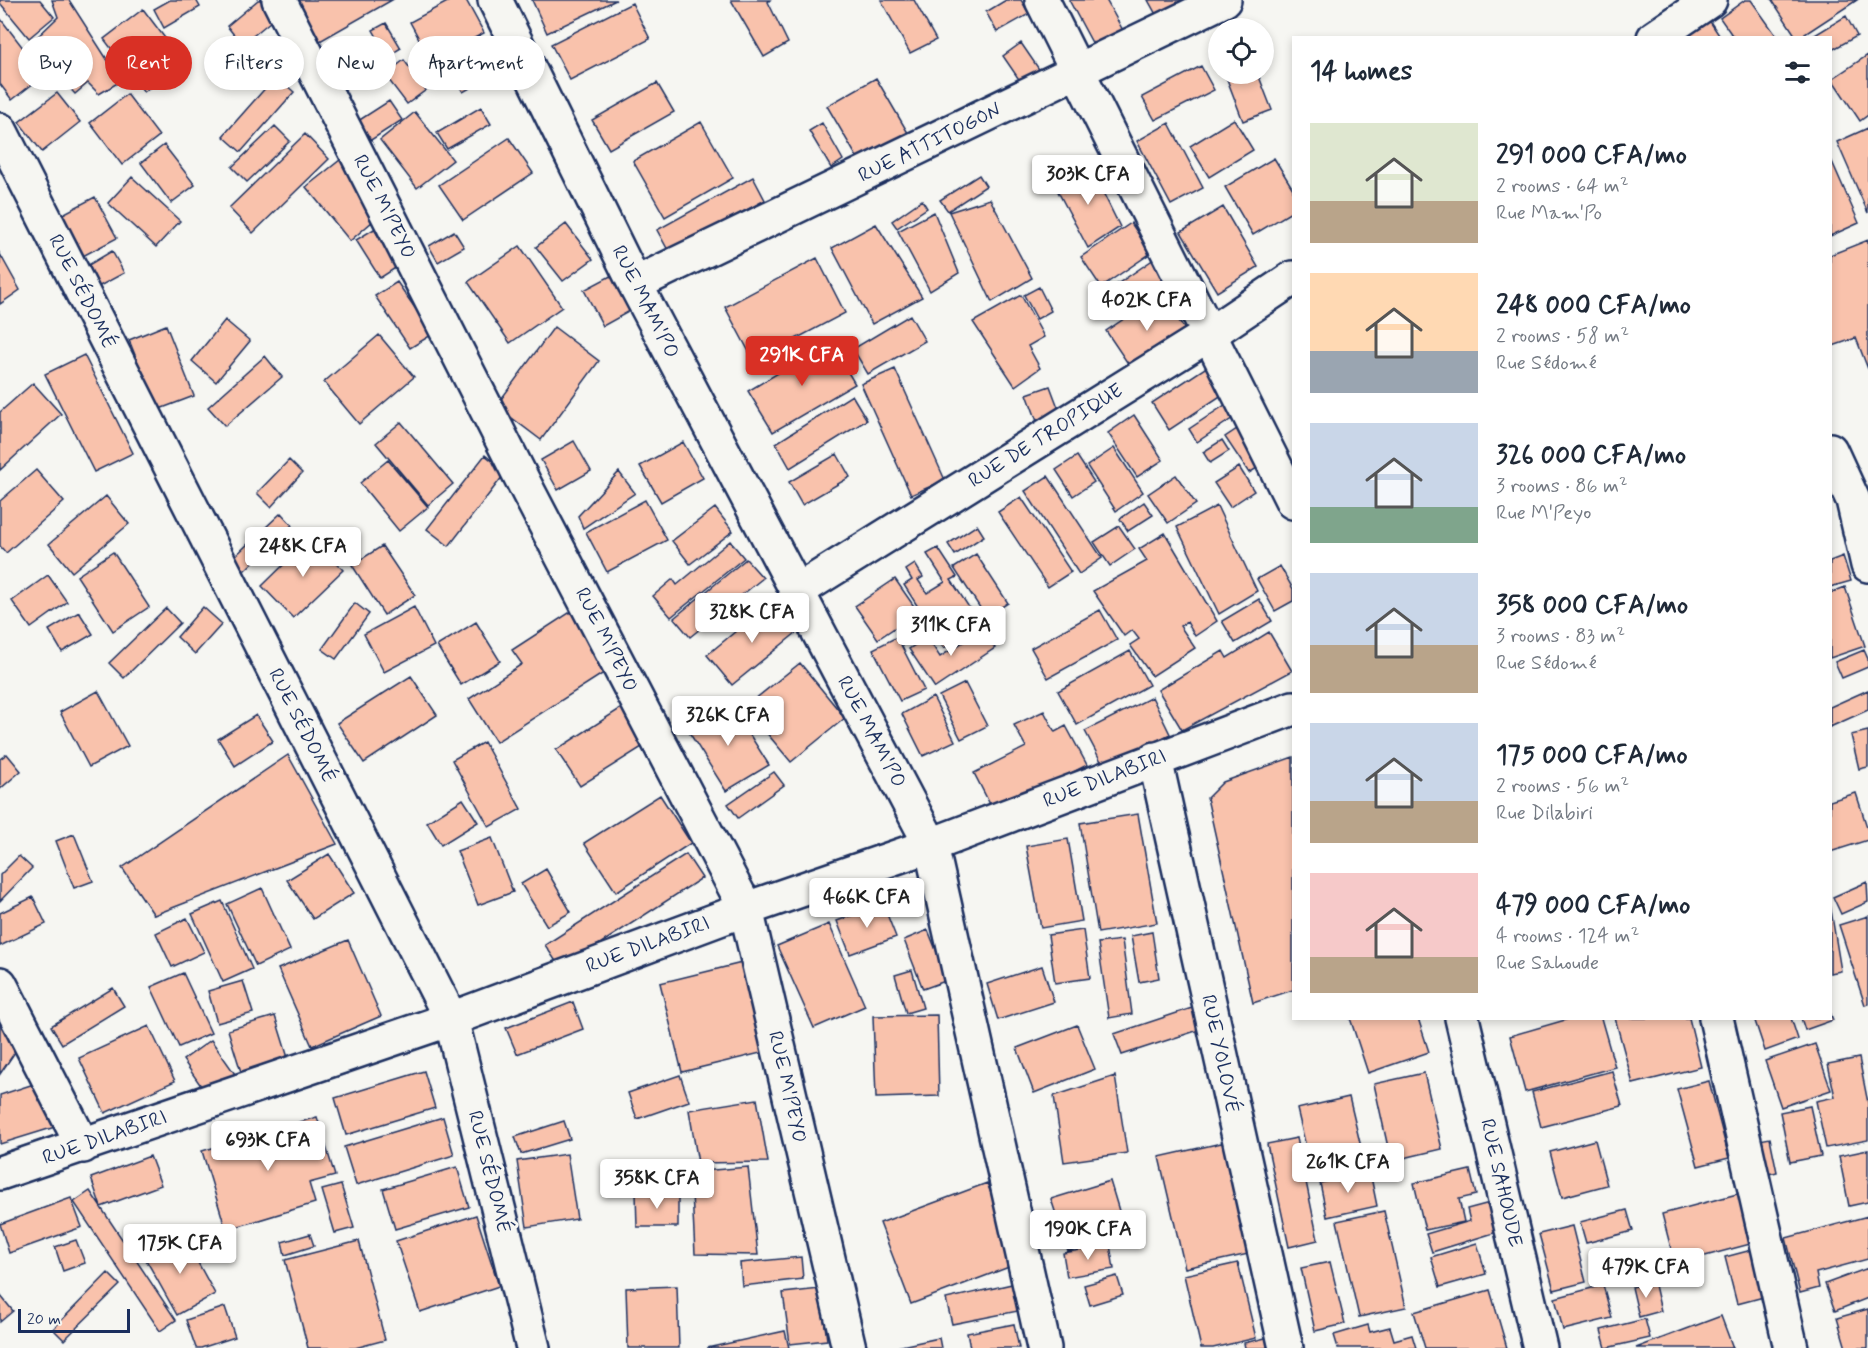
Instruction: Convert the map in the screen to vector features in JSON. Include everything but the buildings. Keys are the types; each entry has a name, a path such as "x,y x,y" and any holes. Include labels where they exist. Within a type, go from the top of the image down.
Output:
{"street":[{"name":"RUE M'PEYO","path":"279,0 524,483 746,909 849,1348"},
{"name":"RUE MAM'PO","path":"495,0 635,284 930,846 1044,1348"},
{"path":"1042,0 1292,500"},
{"name":"RUE ATTITOGON","path":"635,284 1224,0"},
{"path":"1657,36 1710,0"},
{"name":"RUE SÉDOMÉ","path":"0,130 451,1019 533,1348"},
{"name":"RUE DE TROPIQUE","path":"796,592 1208,334 1292,279"},
{"path":"1832,455 1850,501 1868,566"},
{"name":"RUE DILABIRI","path":"0,1173 451,1019 746,909 930,846 1292,708"},
{"name":"RUE YOLOVÉ","path":"1155,759 1286,1348"},
{"path":"0,984 83,1146"},
{"name":"RUE SAHOUDE","path":"1462,1020 1540,1348"},
{"path":"1716,1020 1791,1348"}]}
